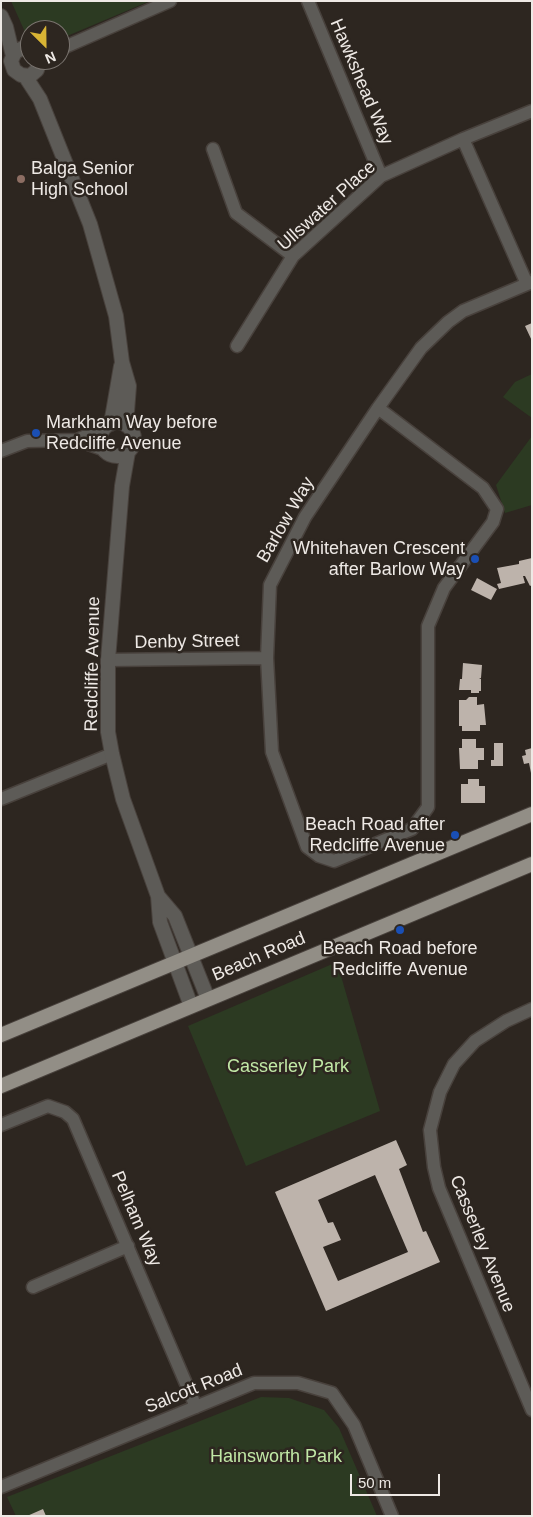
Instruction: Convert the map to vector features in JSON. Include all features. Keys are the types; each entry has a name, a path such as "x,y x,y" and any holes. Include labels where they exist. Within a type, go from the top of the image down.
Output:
{"main road":[{"name":"Beach Road","path":"1,1036 532,814"},
{"name":"Beach Road","path":"1,1086 532,864"}],"street":[{"path":"70,44 170,1"},
{"name":"Hawkshead Way","path":"308,1 381,176"},
{"path":"4,21 20,39"},
{"path":"4,21 13,56"},
{"path":"20,50 13,56 11,61 17,73 26,70"},
{"path":"38,70 40,99 90,224 116,316 122,362 129,386 126,425"},
{"name":"Ullswater Place","path":"237,346 293,256 381,176 463,139 532,111"},
{"path":"463,139 530,283"},
{"path":"213,149 236,213 293,256"},
{"name":"Barlow Way","path":"378,408 483,488 497,509 493,522 444,588 428,626 428,807 412,829 334,861 319,856 307,847 272,752 267,658 270,585 304,517 378,408 421,348 448,322 463,311 530,283"},
{"path":"106,452 100,441 103,431 109,425 122,362"},
{"path":"1,451 27,441 77,440 119,456 132,448 134,438 133,433 126,425 121,423 109,425 77,440"},
{"name":"Redcliffe Avenue","path":"106,452 122,486"},
{"name":"Redcliffe Avenue","path":"128,452 122,486 108,660 108,732 123,800 158,896 160,922 191,1006"},
{"name":"Denby Street","path":"108,660 267,658"},
{"path":"1,799 112,754"},
{"name":"Redcliffe Avenue","path":"158,896 175,916 208,999"},
{"name":"Casserley Avenue","path":"532,1009 506,1021 475,1041 454,1064 440,1092 430,1130 434,1167 439,1188 532,1410"},
{"name":"Pelham Way","path":"1,1124 48,1106 64,1112 73,1119 196,1407"},
{"path":"33,1287 128,1246"},
{"name":"Salcott Road","path":"1,1486 254,1382 298,1383 332,1393 354,1425 392,1516"}],"green space":[{"path":"11,1 150,1 70,35 70,20 20,21"},
{"path":"532,374 532,418 503,397 515,382"},
{"path":"532,436 532,505 505,513 496,485"},
{"name":"Casserley Park","path":"337,962 380,1111 246,1166 188,1026"},
{"name":"Hainsworth Park","path":"261,1397 289,1398 324,1410 339,1428 377,1516 16,1516 7,1497"}],"building":[{"path":"532,323 532,341 525,326"},
{"path":"532,558 532,585 530,586 525,576 523,576 525,583 499,589 497,584 501,583 497,568 519,564 519,561"},
{"path":"477,578 497,589 491,600 471,590"},
{"path":"463,663 482,665 481,678 479,678 481,679 481,691 479,693 471,693 471,690 459,690"},
{"path":"469,697 477,697 477,705 484,704 486,725 480,725 480,731 462,731 462,726 459,726 459,700 466,700"},
{"path":"462,739 476,739 476,748 484,748 484,760 478,760 478,769 460,769 459,748 462,748"},
{"path":"494,743 503,743 503,766 491,766 491,760 494,760"},
{"path":"532,748 531,773 529,763 524,764 522,756 526,755 525,750"},
{"path":"468,779 479,779 479,786 485,786 485,803 461,803 461,784 468,784"},
{"path":"396,1140 407,1165 399,1169 423,1232 426,1231 440,1262 326,1311 275,1192","holes":["375,1175 408,1252 338,1281 323,1247 341,1240 333,1222 328,1223 318,1200"]},
{"path":"43,1509 46,1516 27,1516"}],"place":[{"name":"Balga Senior High School","path":"21,179"},
{"name":"Markham Way before Redcliffe Avenue","path":"36,433"},
{"name":"Whitehaven Crescent after Barlow Way","path":"475,559"},
{"name":"Beach Road after Redcliffe Avenue","path":"455,835"},
{"name":"Beach Road before Redcliffe Avenue","path":"400,930"}]}
